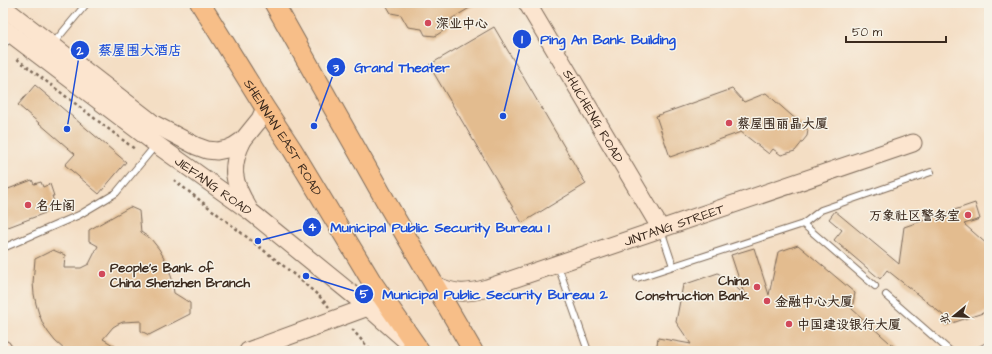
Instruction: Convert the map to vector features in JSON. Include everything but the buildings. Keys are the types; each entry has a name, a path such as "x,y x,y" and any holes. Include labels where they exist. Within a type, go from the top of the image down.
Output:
{"main road":[{"name":"SHENNAN EAST ROAD","path":"200,3 292,149 372,282 419,351"},
{"path":"274,3 389,207 473,351"}],"street":[{"name":"SHUCHENG ROAD","path":"528,3 661,229"},
{"name":"JIEFANG ROAD","path":"3,7 154,124 196,146 207,150 227,149 234,146 243,140 260,119 265,108"},
{"name":"JIEFANG ROAD","path":"6,34 251,212 368,307 419,351"},
{"path":"243,140 235,160 234,173 236,185 251,212"},
{"name":"JINTANG STREET","path":"435,286 455,292 477,291 488,288 913,143"},
{"path":"248,351 368,307"}],"lane":[{"path":"52,45 87,3"},
{"path":"3,248 78,215 116,193 156,144"},
{"path":"638,278 803,224 821,210 931,172"},
{"path":"803,224 876,286"},
{"path":"661,229 673,266"},
{"path":"558,264 588,351"},
{"path":"886,295 950,351"},
{"path":"978,351 989,345"}],"path":[{"path":"17,59 136,150"},
{"path":"174,180 285,267 319,296 330,308"},
{"path":"352,329 371,351"}],"place":[{"name":"深业中心","path":"428,23"},
{"name":"Ping An Bank Building","path":"503,116"},
{"name":"蔡屋围丽晶大厦","path":"729,123"},
{"name":"Grand Theater","path":"314,126"},
{"name":"蔡屋围大酒店","path":"67,129"},
{"name":"名仕阁","path":"28,205"},
{"name":"万象社区警务室","path":"968,215"},
{"name":"Municipal Public Security Bureau 1","path":"258,241"},
{"name":"People's Bank of China Shenzhen Branch","path":"102,274"},
{"name":"Municipal Public Security Bureau 2","path":"306,276"},
{"name":"China Construction Bank","path":"757,287"},
{"name":"金融中心大厦","path":"767,301"},
{"name":"中国建设银行大厦","path":"789,324"}]}
